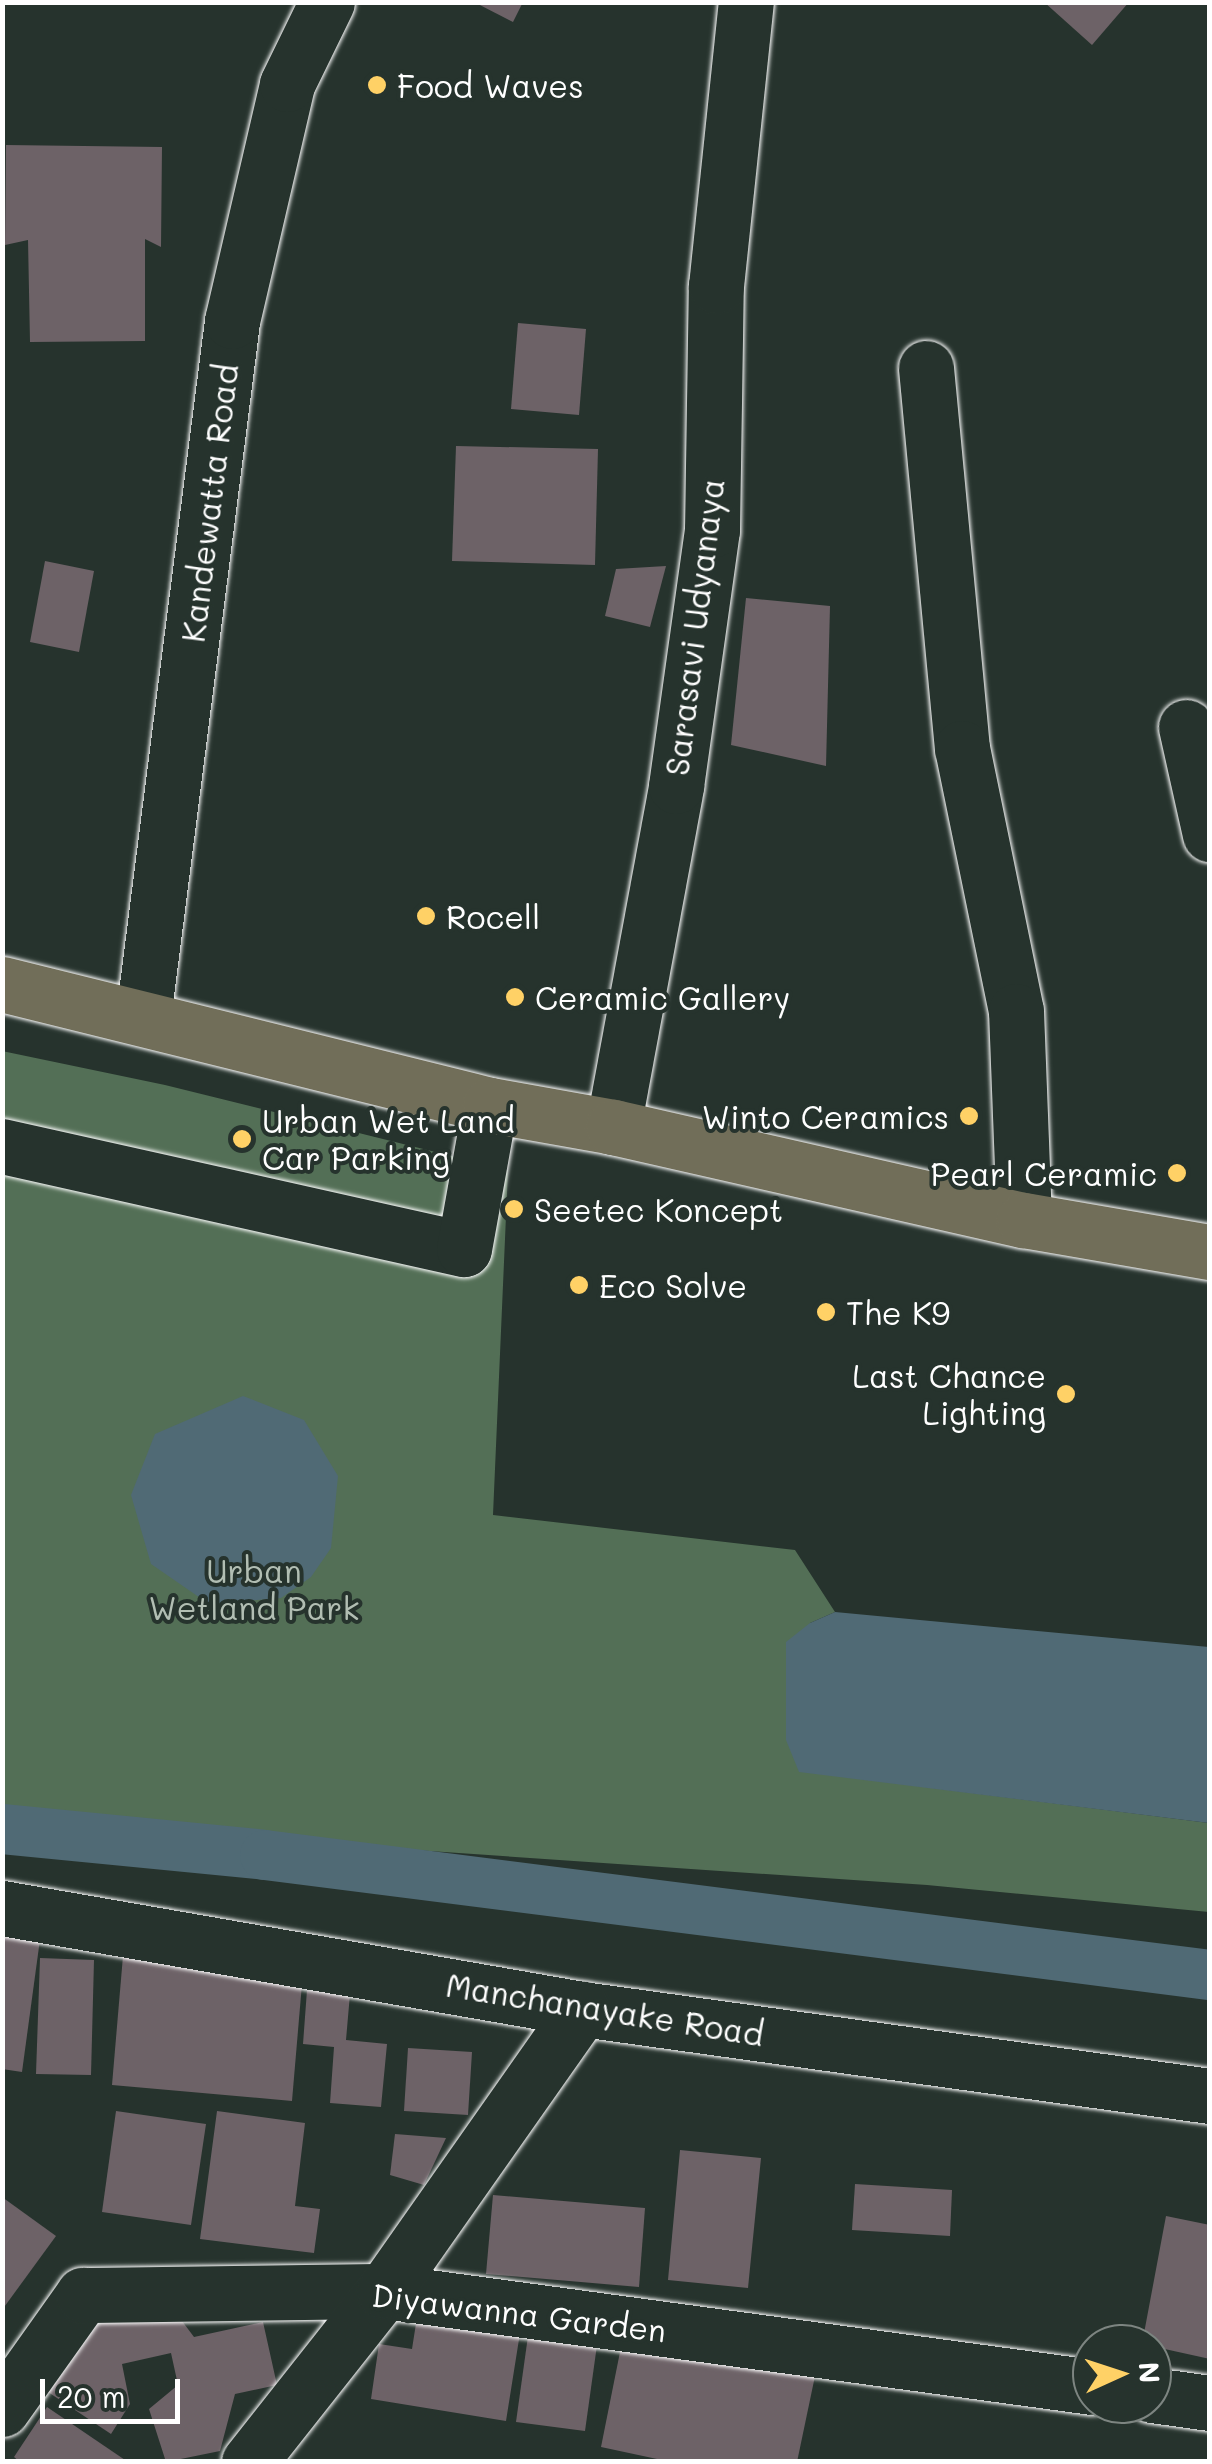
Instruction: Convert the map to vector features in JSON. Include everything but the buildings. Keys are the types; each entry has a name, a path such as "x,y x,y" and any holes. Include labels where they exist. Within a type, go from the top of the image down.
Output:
{"main road":[{"path":"2,984 490,1104 613,1126 1024,1220 1210,1252"}],"street":[{"name":"Kandewatta Road","path":"143,1017 232,321 287,84 327,2"},
{"name":"Sarasavi Udyanaya","path":"613,1126 676,786 712,530 716,286 746,2"},
{"path":"926,368 962,748 1016,1011 1024,1220"},
{"path":"1186,727 1210,834"},
{"path":"2,1146 464,1249 490,1104"},
{"name":"Manchanayake Road","path":"2,1908 582,2009 1210,2096"},
{"path":"249,2462 384,2291 582,2009"},
{"name":"Diyawanna Garden","path":"2,2409 83,2295 384,2291 1072,2384"},
{"path":"1172,2398 1210,2403"}],"green space":[{"name":"Urban Wetland Park","path":"2,1051 165,1085 508,1170 493,1515 795,1550 835,1612 810,1623 799,1771 1209,1823 1209,1912 927,1885 3,1822"}],"water":[{"path":"243,1396 304,1420 338,1476 331,1548 311,1577 281,1598 209,1604 151,1564 131,1495 155,1434"},
{"path":"835,1612 1209,1647 1209,1823 799,1772 786,1740 786,1642 810,1623"}],"waterway":[{"path":"2,1829 265,1855 1210,1975"}],"place":[{"name":"Food Waves","path":"377,85"},
{"name":"Rocell","path":"426,916"},
{"name":"Ceramic Gallery","path":"515,997"},
{"name":"Winto Ceramics","path":"969,1116"},
{"name":"Urban Wet Land Car Parking","path":"242,1139"},
{"name":"Pearl Ceramic","path":"1177,1173"},
{"name":"Seetec Koncept","path":"514,1209"},
{"name":"Eco Solve","path":"579,1285"},
{"name":"The K9","path":"826,1312"},
{"name":"Last Chance Lighting","path":"1066,1394"}]}
